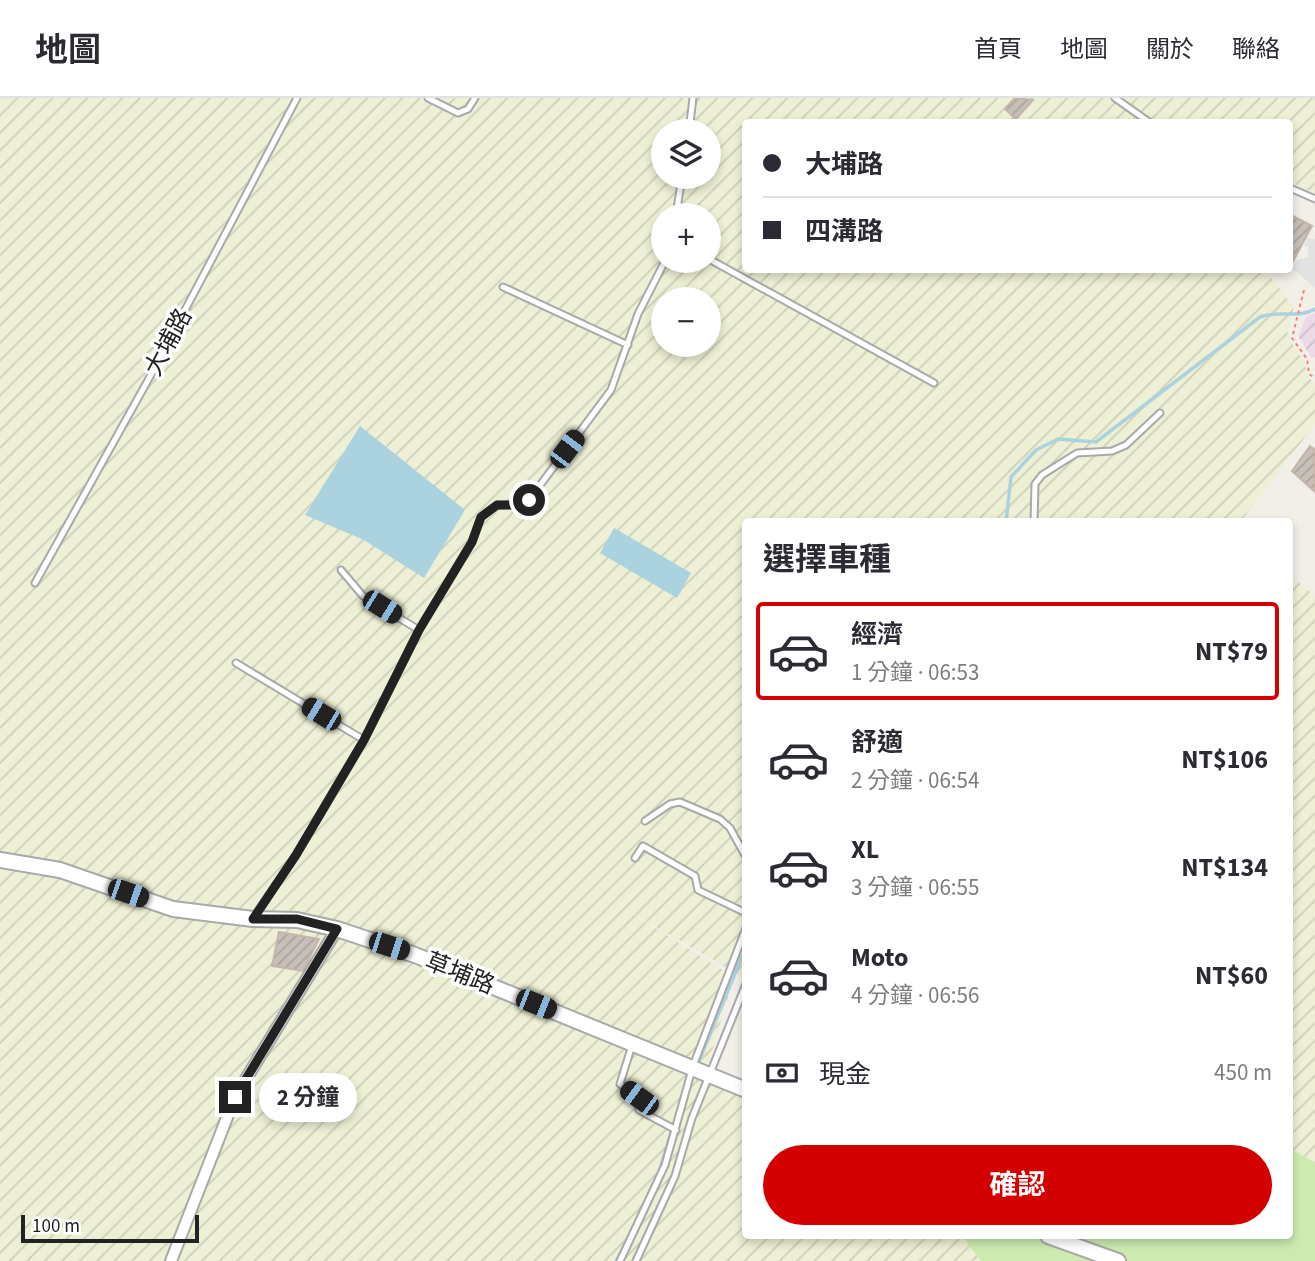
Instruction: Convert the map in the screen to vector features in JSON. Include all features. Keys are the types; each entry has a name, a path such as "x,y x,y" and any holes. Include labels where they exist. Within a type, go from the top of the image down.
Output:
{"street":[{"name":"草埔路","path":"0,860 60,870 173,909 253,919 297,919 337,929 415,955 742,1088"},
{"path":"171,1261 235,1097 337,929"},
{"path":"1056,1239 1118,1261"}],"lane":[{"name":"大埔路","path":"35,583 147,382 297,98"},
{"path":"428,98 458,113 468,109 475,98"},
{"path":"690,119 693,98"},
{"path":"1115,98 1145,119"},
{"path":"1293,189 1315,199"},
{"path":"721,266 934,383"},
{"path":"253,919 296,855 364,740 419,630 472,542 481,517 497,505 516,505 529,500 611,390 638,314 658,273"},
{"path":"503,287 628,345"},
{"path":"1034,518 1035,484 1042,475 1077,453 1112,451 1126,444 1160,413"},
{"path":"341,570 363,596 419,630"},
{"path":"236,663 364,740"},
{"path":"645,821 670,804 680,802 720,819 730,828 742,850"},
{"path":"635,858 643,846 695,876 698,890 742,911"},
{"path":"620,1261 665,1165 692,1066 742,938"},
{"path":"636,1261 675,1176 692,1118 742,994"},
{"path":"633,1043 620,1084 639,1098 639,1110 676,1130"}],"path":[{"path":"1304,290 1292,338 1307,359 1309,374 1315,378"}],"shaded area":[{"path":"1308,238 1315,239 1315,288 1293,269 1297,260 1308,257 1308,247 1304,245"},
{"path":"1315,313 1315,357 1311,357 1298,336 1306,317"}],"green space":[{"path":"0,98 1315,98 1315,193 1293,183 1293,119 742,119 742,273 1267,273 1294,307 1287,335 1305,363 1307,377 1315,383 1315,424 1243,518 742,518 742,976 628,911 734,977 706,1071 742,1089 742,1239 964,1239 981,1261 0,1261"},
{"path":"1293,578 1315,596 1315,1162 1293,1151"},
{"path":"1293,1151 1315,1162 1315,1261 981,1261 964,1239 1293,1239"}],"water":[{"path":"360,426 465,510 424,578 364,540 305,515"},
{"path":"614,528 691,573 677,598 600,553"}],"building":[{"path":"1015,98 1033,100 1016,119 1005,109"},
{"path":"1293,216 1312,226 1293,261"},
{"path":"1310,446 1315,450 1315,492 1292,471"},
{"path":"279,932 319,939 303,971 272,966"}],"waterway":[{"path":"1006,518 1011,477 1036,450 1058,439 1096,442 1260,317 1315,309"},
{"path":"697,1066 742,957"},
{"path":"659,1172 672,1129"},
{"path":"616,1261 625,1245"}],"route":[{"path":"235,1097 337,929 297,919 253,919 296,855 364,740 419,630 472,542 481,517 497,505 516,505 529,500"}]}
